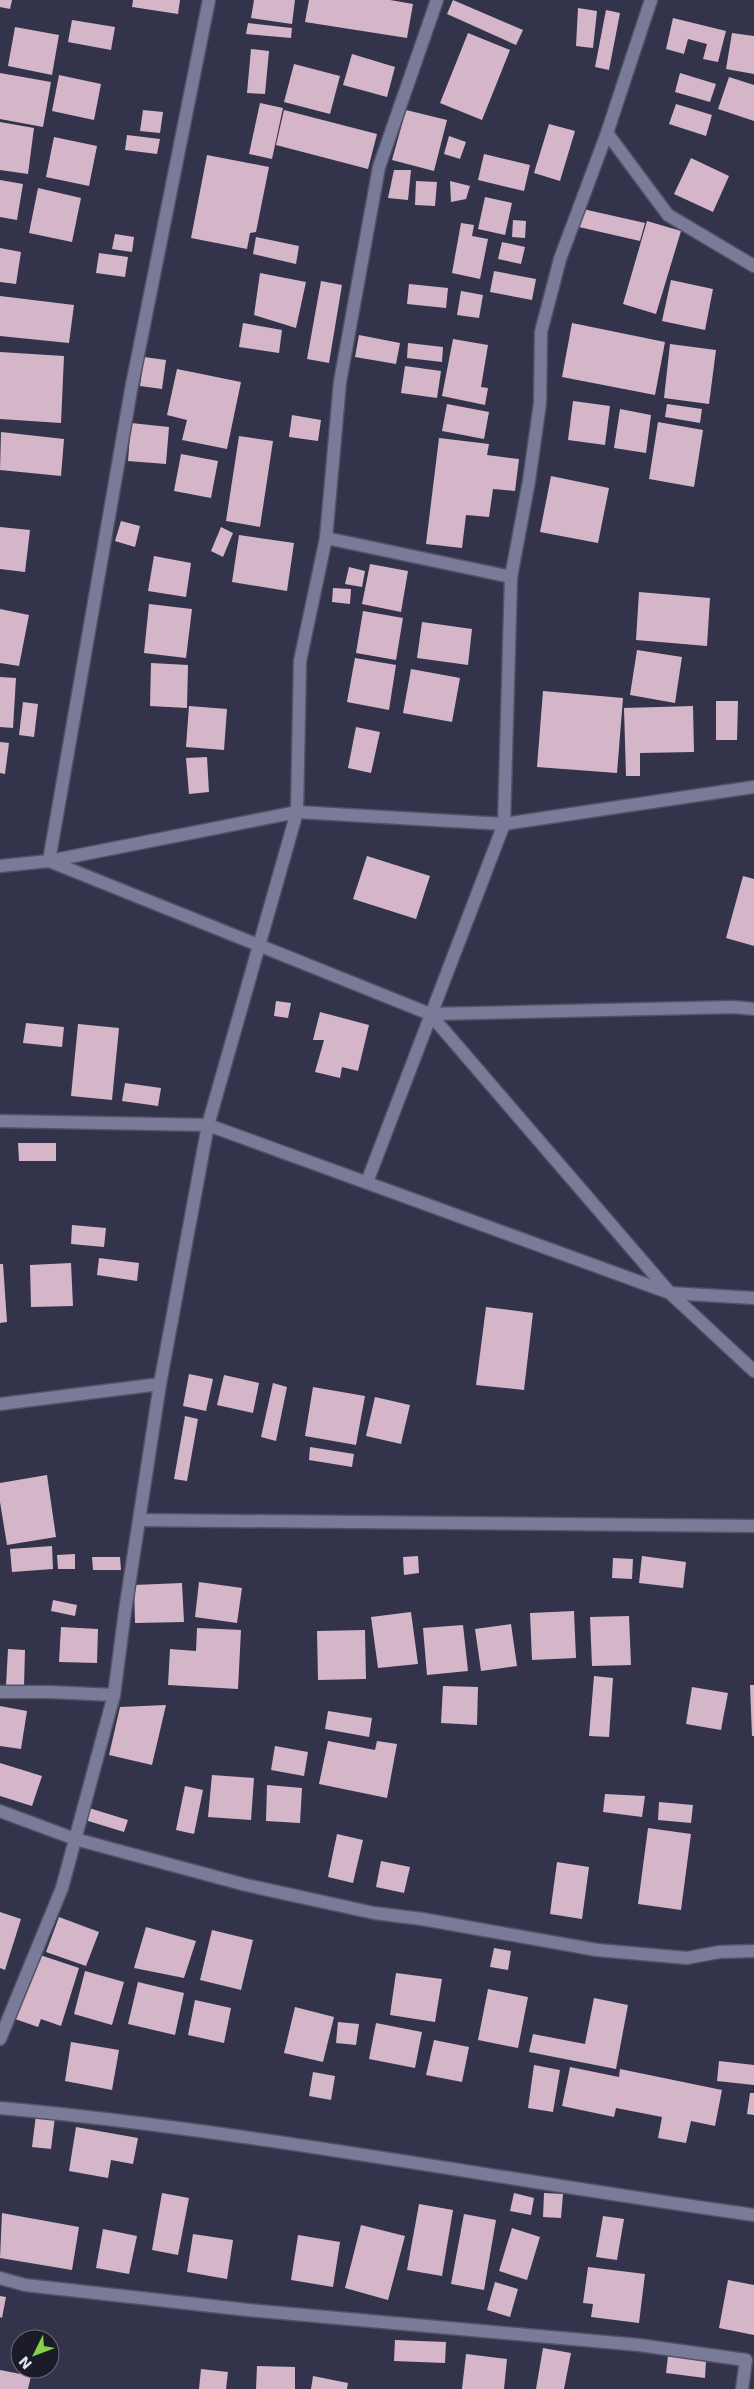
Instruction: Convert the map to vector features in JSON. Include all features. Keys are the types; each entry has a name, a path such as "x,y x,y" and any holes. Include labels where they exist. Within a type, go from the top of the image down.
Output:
{"street":[{"path":"49,861 131,390 209,0"},
{"path":"0,2039 62,1888 114,1695 160,1384 208,1125 298,812 300,661 326,538 340,382 379,167 437,0"},
{"path":"367,1182 504,824 511,577 529,481 540,403 541,332 560,259 607,133 651,0"},
{"path":"607,133 668,215 754,266"},
{"path":"326,538 511,577"},
{"path":"0,866 49,861 298,812 504,824 754,787"},
{"path":"49,861 430,1014 734,1007 754,1009"},
{"path":"430,1014 670,1293 754,1371"},
{"path":"0,1121 208,1125 670,1293 754,1298"},
{"path":"0,1404 160,1384"},
{"path":"140,1520 754,1526"},
{"path":"0,1692 114,1695"},
{"path":"0,1812 75,1839 246,1885 374,1913 422,1919 597,1950 687,1958 718,1952 754,1951"},
{"path":"0,2108 169,2126 365,2154 601,2194 754,2215"},
{"path":"0,2278 26,2285 248,2310 639,2344 750,2361 742,2389"}],"building":[{"path":"0,0 12,0 10,9 0,7"},
{"path":"133,0 180,0 178,14 132,7"},
{"path":"254,0 295,0 292,24 251,18"},
{"path":"309,0 390,0 413,4 407,38 305,22"},
{"path":"453,0 523,30 516,45 447,14"},
{"path":"578,8 597,11 593,48 576,46"},
{"path":"606,10 620,13 609,70 595,67"},
{"path":"673,18 726,31 718,62 703,59 707,44 688,39 684,54 666,49"},
{"path":"72,20 115,27 111,50 68,42"},
{"path":"248,23 292,28 291,38 246,34"},
{"path":"15,27 59,35 52,75 8,66"},
{"path":"468,33 510,50 482,120 440,103"},
{"path":"732,33 754,36 754,74 726,69"},
{"path":"251,49 269,51 265,94 247,93"},
{"path":"352,54 395,67 387,97 343,85"},
{"path":"294,64 340,76 330,114 284,102"},
{"path":"0,73 51,82 43,127 0,119"},
{"path":"680,73 716,84 710,102 675,92"},
{"path":"59,75 101,84 94,120 52,111"},
{"path":"729,77 754,85 754,121 718,109"},
{"path":"260,103 283,108 272,159 249,154"},
{"path":"676,104 712,115 706,136 669,124"},
{"path":"143,110 163,112 160,133 140,131"},
{"path":"284,110 377,134 368,169 276,145"},
{"path":"406,110 447,120 434,171 392,160"},
{"path":"0,122 34,128 28,174 0,170"},
{"path":"549,124 575,131 560,181 534,173"},
{"path":"127,135 160,139 157,154 125,150"},
{"path":"449,136 466,142 460,159 444,154"},
{"path":"54,137 97,146 89,186 46,177"},
{"path":"484,154 530,165 524,191 478,180"},
{"path":"207,155 269,167 256,232 250,233 247,249 191,238"},
{"path":"691,158 729,176 713,212 674,194"},
{"path":"394,170 411,170 408,200 388,198"},
{"path":"0,180 23,184 17,220 0,217"},
{"path":"416,181 437,182 435,206 415,205"},
{"path":"450,181 470,186 466,199 451,202"},
{"path":"38,188 81,198 72,242 29,233"},
{"path":"485,197 512,203 505,235 478,229"},
{"path":"583,209 645,223 640,241 579,227"},
{"path":"513,220 526,221 525,238 512,237"},
{"path":"647,221 681,231 656,314 623,304"},
{"path":"461,223 474,225 472,236 488,239 480,279 452,273"},
{"path":"115,234 134,237 132,252 112,249"},
{"path":"256,237 299,246 296,264 253,254"},
{"path":"502,242 525,247 521,264 498,259"},
{"path":"0,248 21,252 16,284 0,282"},
{"path":"99,253 128,257 125,277 96,273"},
{"path":"494,271 536,279 532,300 490,292"},
{"path":"260,273 306,282 296,328 254,315"},
{"path":"671,280 713,289 705,330 662,321"},
{"path":"321,281 342,285 329,363 307,359"},
{"path":"409,284 448,288 446,308 407,304"},
{"path":"461,291 483,295 479,318 457,315"},
{"path":"0,296 74,305 69,343 0,336"},
{"path":"243,323 282,330 279,353 239,347"},
{"path":"572,323 665,342 655,395 562,377"},
{"path":"359,335 400,343 396,364 355,357"},
{"path":"453,339 488,345 481,387 488,388 485,405 442,396"},
{"path":"408,343 443,347 442,362 407,358"},
{"path":"670,344 716,350 709,404 664,398"},
{"path":"0,352 64,356 61,423 0,419"},
{"path":"144,357 166,360 162,389 140,386"},
{"path":"405,366 441,371 437,398 401,393"},
{"path":"177,369 241,382 227,449 182,440 187,420 167,415"},
{"path":"573,401 610,406 605,445 568,440"},
{"path":"447,404 489,412 484,439 442,431"},
{"path":"667,404 702,409 700,423 665,417"},
{"path":"620,409 651,415 646,453 614,448"},
{"path":"292,415 321,420 318,441 289,437"},
{"path":"658,422 703,430 694,487 649,479"},
{"path":"131,423 169,427 166,464 128,461"},
{"path":"1,432 64,439 61,476 0,470"},
{"path":"239,436 273,441 260,527 226,521"},
{"path":"439,438 489,444 487,455 519,459 515,491 493,489 489,517 466,515 462,548 426,544"},
{"path":"181,454 218,461 211,498 174,491"},
{"path":"551,476 609,488 598,543 540,532"},
{"path":"121,521 140,526 135,547 115,541"},
{"path":"0,527 30,530 25,572 0,569"},
{"path":"221,527 233,533 223,557 211,551"},
{"path":"239,535 294,543 287,591 232,582"},
{"path":"154,556 191,563 186,597 148,591"},
{"path":"370,564 408,571 401,612 362,604"},
{"path":"349,567 365,571 362,587 345,584"},
{"path":"333,588 351,589 350,604 332,602"},
{"path":"639,592 710,598 707,646 636,640"},
{"path":"149,604 192,609 186,658 144,653"},
{"path":"0,609 29,615 19,666 0,663"},
{"path":"363,611 403,618 396,660 356,653"},
{"path":"422,622 472,629 468,665 417,658"},
{"path":"637,650 682,657 675,703 630,695"},
{"path":"355,658 396,665 389,710 347,702"},
{"path":"151,663 188,665 187,708 150,706"},
{"path":"411,669 460,678 452,722 403,713"},
{"path":"0,677 16,678 13,728 0,727"},
{"path":"543,691 623,698 617,773 537,767"},
{"path":"716,701 738,701 737,740 716,740"},
{"path":"23,702 38,704 34,737 19,735"},
{"path":"189,706 227,709 224,750 186,747"},
{"path":"693,706 694,752 640,753 640,776 626,776 624,708"},
{"path":"356,727 380,732 371,773 348,768"},
{"path":"0,742 9,743 5,774 0,773"},
{"path":"207,757 209,792 189,794 186,758"},
{"path":"367,856 430,876 416,919 353,899"},
{"path":"743,876 754,879 754,946 726,938"},
{"path":"276,1001 291,1003 288,1018 274,1016"},
{"path":"320,1012 369,1025 358,1071 342,1067 340,1078 315,1072 324,1040 313,1040"},
{"path":"26,1023 64,1027 62,1047 23,1043"},
{"path":"78,1024 119,1028 112,1100 71,1096"},
{"path":"125,1083 161,1088 158,1106 122,1101"},
{"path":"18,1143 56,1143 56,1161 19,1161"},
{"path":"72,1225 106,1228 104,1247 71,1244"},
{"path":"99,1258 139,1263 137,1281 97,1275"},
{"path":"71,1263 73,1306 31,1307 30,1265"},
{"path":"0,1264 3,1264 7,1322 0,1323"},
{"path":"486,1307 533,1313 524,1390 476,1385"},
{"path":"189,1374 213,1379 206,1411 183,1406"},
{"path":"224,1375 259,1383 253,1413 217,1405"},
{"path":"273,1383 287,1387 276,1441 261,1437"},
{"path":"313,1387 365,1396 356,1445 305,1436"},
{"path":"375,1397 410,1405 401,1444 366,1436"},
{"path":"185,1416 198,1419 187,1481 174,1479"},
{"path":"310,1447 354,1454 352,1467 309,1460"},
{"path":"47,1475 56,1537 7,1545 0,1502 0,1483"},
{"path":"52,1546 53,1569 12,1572 10,1549"},
{"path":"75,1554 75,1569 58,1569 57,1555"},
{"path":"418,1556 419,1573 404,1575 403,1557"},
{"path":"642,1556 686,1562 683,1588 639,1583"},
{"path":"92,1557 120,1557 121,1570 93,1570"},
{"path":"613,1558 633,1559 632,1579 612,1578"},
{"path":"199,1582 242,1588 237,1623 195,1617"},
{"path":"182,1583 184,1622 135,1623 134,1585"},
{"path":"53,1600 77,1605 75,1616 51,1611"},
{"path":"574,1611 576,1658 532,1660 530,1613"},
{"path":"411,1612 418,1664 378,1668 371,1617"},
{"path":"629,1616 631,1665 592,1666 590,1617"},
{"path":"511,1624 517,1666 481,1671 475,1629"},
{"path":"463,1625 468,1671 427,1675 423,1628"},
{"path":"61,1627 98,1629 97,1663 59,1662"},
{"path":"197,1628 241,1630 238,1689 168,1685 170,1649 196,1651"},
{"path":"365,1630 366,1679 318,1680 317,1631"},
{"path":"8,1649 25,1650 24,1686 6,1686"},
{"path":"594,1676 613,1678 609,1737 589,1736"},
{"path":"750,1685 754,1685 754,1736 752,1736"},
{"path":"443,1686 478,1687 477,1725 441,1723"},
{"path":"692,1687 728,1693 721,1730 686,1724"},
{"path":"166,1705 152,1765 109,1755 120,1707"},
{"path":"0,1706 27,1711 21,1749 0,1746"},
{"path":"328,1711 372,1718 369,1737 325,1729"},
{"path":"328,1741 375,1750 377,1741 397,1744 387,1798 319,1784"},
{"path":"275,1746 308,1752 304,1776 271,1770"},
{"path":"0,1763 42,1776 32,1806 0,1796"},
{"path":"212,1775 254,1778 251,1820 208,1817"},
{"path":"267,1785 302,1788 300,1823 266,1821"},
{"path":"185,1786 203,1790 194,1834 176,1830"},
{"path":"605,1794 645,1796 642,1817 603,1812"},
{"path":"659,1802 693,1805 691,1823 658,1820"},
{"path":"89,1808 128,1820 124,1832 85,1820"},
{"path":"648,1828 691,1834 681,1910 638,1904"},
{"path":"337,1834 363,1840 353,1883 328,1877"},
{"path":"381,1861 410,1867 404,1893 376,1887"},
{"path":"557,1862 589,1867 582,1919 550,1914"},
{"path":"0,1912 21,1919 5,1970 0,1968"},
{"path":"59,1917 99,1932 86,1966 46,1952"},
{"path":"146,1927 196,1941 184,1978 134,1968"},
{"path":"212,1930 253,1940 241,1990 200,1980"},
{"path":"494,1948 511,1951 508,1970 490,1967"},
{"path":"37,1954 79,1968 61,2026 41,2019 38,2027 15,2019"},
{"path":"85,1971 124,1982 112,2025 74,2014"},
{"path":"396,1973 442,1979 435,2022 390,2015"},
{"path":"138,1982 184,1993 175,2035 128,2024"},
{"path":"488,1989 528,1997 518,2048 478,2040"},
{"path":"594,1998 628,2005 616,2069 529,2052 533,2034 585,2044"},
{"path":"195,2000 231,2008 224,2043 188,2035"},
{"path":"295,2007 334,2017 323,2062 284,2053"},
{"path":"338,2022 359,2024 356,2045 336,2043"},
{"path":"376,2023 422,2032 415,2068 369,2059"},
{"path":"434,2040 469,2047 462,2082 426,2075"},
{"path":"71,2042 119,2050 112,2090 65,2081"},
{"path":"719,2061 754,2065 754,2085 717,2081"},
{"path":"534,2065 560,2070 553,2112 528,2108"},
{"path":"570,2067 619,2077 620,2069 722,2090 715,2126 691,2121 686,2143 658,2138 662,2117 616,2108 614,2117 562,2106"},
{"path":"313,2072 335,2076 331,2100 309,2096"},
{"path":"750,2093 754,2093 754,2115 747,2114"},
{"path":"36,2115 55,2117 51,2149 32,2147"},
{"path":"76,2127 138,2138 133,2164 111,2160 108,2178 69,2171"},
{"path":"162,2193 189,2198 178,2255 152,2250"},
{"path":"514,2193 534,2198 531,2215 510,2211"},
{"path":"544,2193 563,2194 561,2218 543,2217"},
{"path":"419,2204 453,2210 442,2276 407,2270"},
{"path":"2,2213 79,2227 72,2270 0,2258"},
{"path":"464,2214 496,2220 484,2290 451,2284"},
{"path":"603,2216 624,2219 617,2260 596,2257"},
{"path":"361,2225 405,2236 388,2300 345,2288"},
{"path":"512,2228 540,2237 527,2280 499,2271"},
{"path":"103,2229 137,2236 129,2274 96,2268"},
{"path":"193,2234 233,2240 227,2279 187,2272"},
{"path":"298,2235 340,2242 333,2287 291,2280"},
{"path":"588,2267 645,2274 639,2323 591,2317 593,2304 583,2303"},
{"path":"728,2280 754,2285 754,2335 719,2328"},
{"path":"495,2282 518,2289 510,2317 487,2310"},
{"path":"0,2296 6,2297 2,2318 0,2317"},
{"path":"395,2340 446,2342 445,2363 394,2361"},
{"path":"543,2348 571,2353 564,2389 536,2389"},
{"path":"466,2354 507,2359 504,2389 462,2389"},
{"path":"668,2356 706,2361 705,2378 666,2373"},
{"path":"257,2366 295,2367 295,2389 256,2389"},
{"path":"201,2369 228,2372 226,2389 199,2389"},
{"path":"0,2370 10,2372 10,2379 30,2379 28,2389 0,2389"},
{"path":"313,2376 348,2383 347,2389 311,2389"}]}
